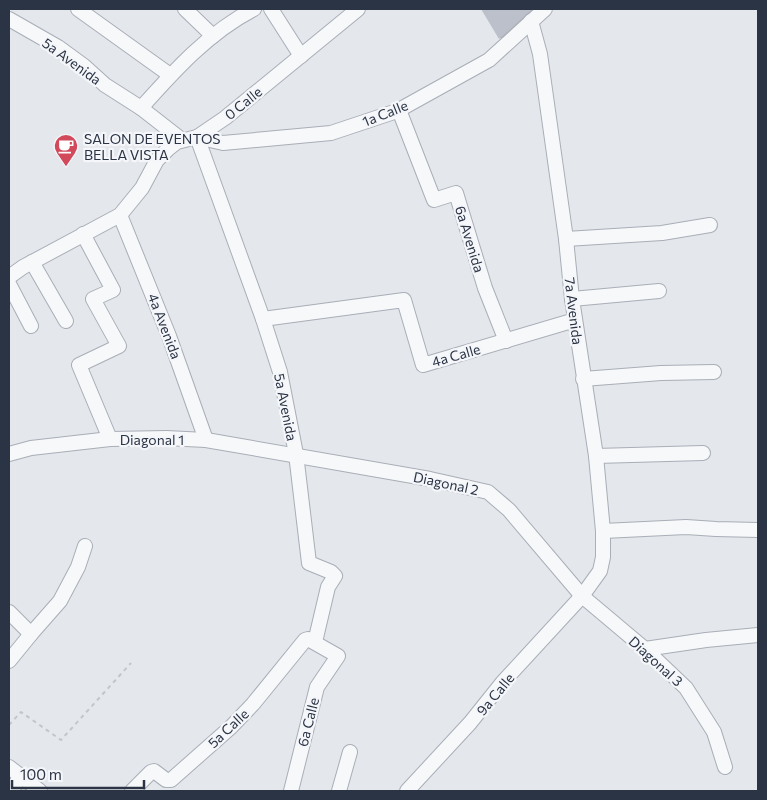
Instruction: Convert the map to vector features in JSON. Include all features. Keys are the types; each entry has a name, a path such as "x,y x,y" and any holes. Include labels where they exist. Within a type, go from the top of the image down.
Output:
{"street":[{"path":"78,9 170,76"},
{"path":"185,9 213,36"},
{"path":"141,108 170,76 213,36 234,20 254,9"},
{"path":"271,9 301,56"},
{"name":"0 Calle","path":"9,277 32,262 120,215 142,188 157,160 168,149 182,140 197,137 225,118 358,9"},
{"name":"1a Calle","path":"197,137 223,143 331,133 399,110 489,60 545,9"},
{"name":"5a Avenida","path":"9,19 58,47 84,66 105,85 141,108 182,140"},
{"name":"7a Avenida","path":"531,21 540,54 566,239 572,299 596,456 603,531 603,557 600,570 582,596"},
{"name":"6a Avenida","path":"399,110 434,200 456,193 485,288 506,341"},
{"name":"5a Avenida","path":"197,137 263,319 280,372 296,454 309,563 331,572 335,576 328,587 315,642"},
{"name":"4a Avenida","path":"120,215 169,336 206,440"},
{"path":"566,239 662,234 710,225"},
{"path":"83,234 113,290 93,299 119,346 79,365 110,440"},
{"path":"32,262 66,321"},
{"path":"9,284 32,326"},
{"path":"572,299 659,291"},
{"name":"4a Calle","path":"263,319 404,300 422,365 575,320"},
{"path":"584,379 661,373 714,372"},
{"name":"Diagonal 1","path":"9,454 30,448 110,440 166,438 206,440 296,454"},
{"path":"596,456 703,453"},
{"name":"Diagonal 2","path":"296,454 488,492 509,510 582,596"},
{"path":"603,531 686,527 758,530"},
{"path":"9,661 65,594 85,546"},
{"name":"Diagonal 3","path":"582,596 686,688 714,732 725,768"},
{"name":"9a Calle","path":"407,791 582,596"},
{"path":"9,612 31,634"},
{"path":"645,650 706,640 758,635"},
{"name":"5a Calle","path":"132,791 154,771 166,780 171,780 231,727 266,690 306,640 315,642"},
{"name":"6a Calle","path":"291,791 317,687 338,658 337,654 315,642"},
{"path":"340,791 350,752"},
{"path":"9,767 40,791"},
{"path":"11,791 21,776"}],"path":[{"path":"9,725 21,712 61,740 131,663"}],"building":[{"path":"481,9 532,9 499,39"}],"place":[{"name":"SALON DE EVENTOS BELLA VISTA","path":"66,167"}]}
